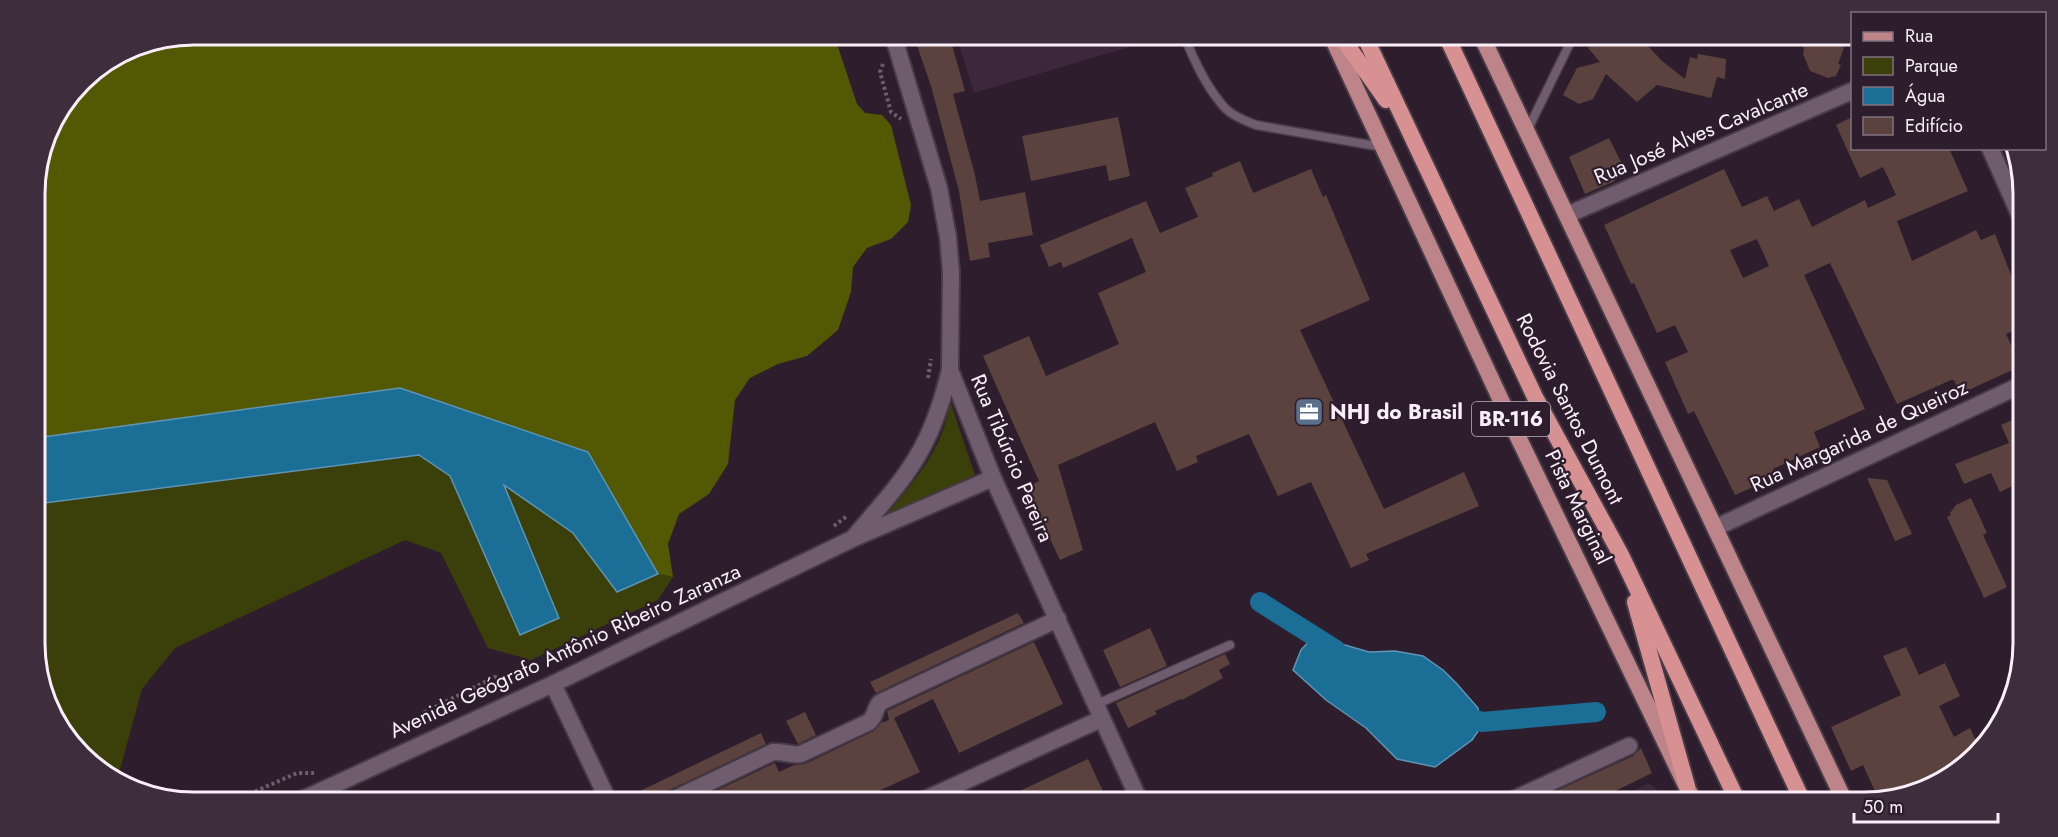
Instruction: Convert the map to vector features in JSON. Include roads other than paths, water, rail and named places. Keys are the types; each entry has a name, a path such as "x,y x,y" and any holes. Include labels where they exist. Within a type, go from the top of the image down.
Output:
{"highway":[{"path":"1348,45 1411,133"},
{"name":"Rodovia Santos Dumont","path":"1369,45 1535,397 1621,555 1733,792"},
{"name":"Rodovia Santos Dumont","path":"1451,45 1798,792"},
{"path":"1621,555 1688,786"}],"main road":[{"name":"Pista Marginal","path":"1336,45 1519,438 1691,792"},
{"path":"1486,45 1840,792"}],"street":[{"name":"Rua Tibúrcio Pereira","path":"896,45 939,188 948,237 951,272 950,370 993,478 1135,792"},
{"name":"Rua José Alves Cavalcante","path":"1566,215 1851,91"},
{"path":"1991,150 2013,200"},
{"name":"Avenida Geógrafo Antônio Ribeiro Zaranza","path":"852,539 886,500 917,457 940,406 950,370"},
{"name":"Rua Margarida de Queiroz","path":"1715,528 2013,389"},
{"name":"Avenida Geógrafo Antônio Ribeiro Zaranza","path":"319,792 553,684 852,539 993,478"},
{"path":"689,792 773,752 801,754 869,722 874,718 878,704 881,702 1057,616"},
{"path":"553,684 604,792"},
{"path":"939,792 1098,712"},
{"path":"1530,792 1629,747"}],"lane":[{"path":"1188,45 1194,61 1209,86 1227,110 1239,118 1256,125 1384,148"},
{"path":"1527,132 1569,45"},
{"path":"1098,712 1230,645"}],"water":[{"path":"400,388 588,452 658,574 617,592 573,533 504,485 559,618 520,635 450,476 419,455 45,503 45,437"},
{"path":"1314,636 1369,652 1395,651 1423,656 1443,670 1478,708 1481,727 1472,740 1435,767 1397,759 1366,728 1326,700 1293,670 1301,650"}],"waterway":[{"path":"1260,602 1336,650"},
{"path":"1457,714 1482,722 1596,712"}],"place":[{"name":"NHJ do Brasil","path":"1309,412"}]}
